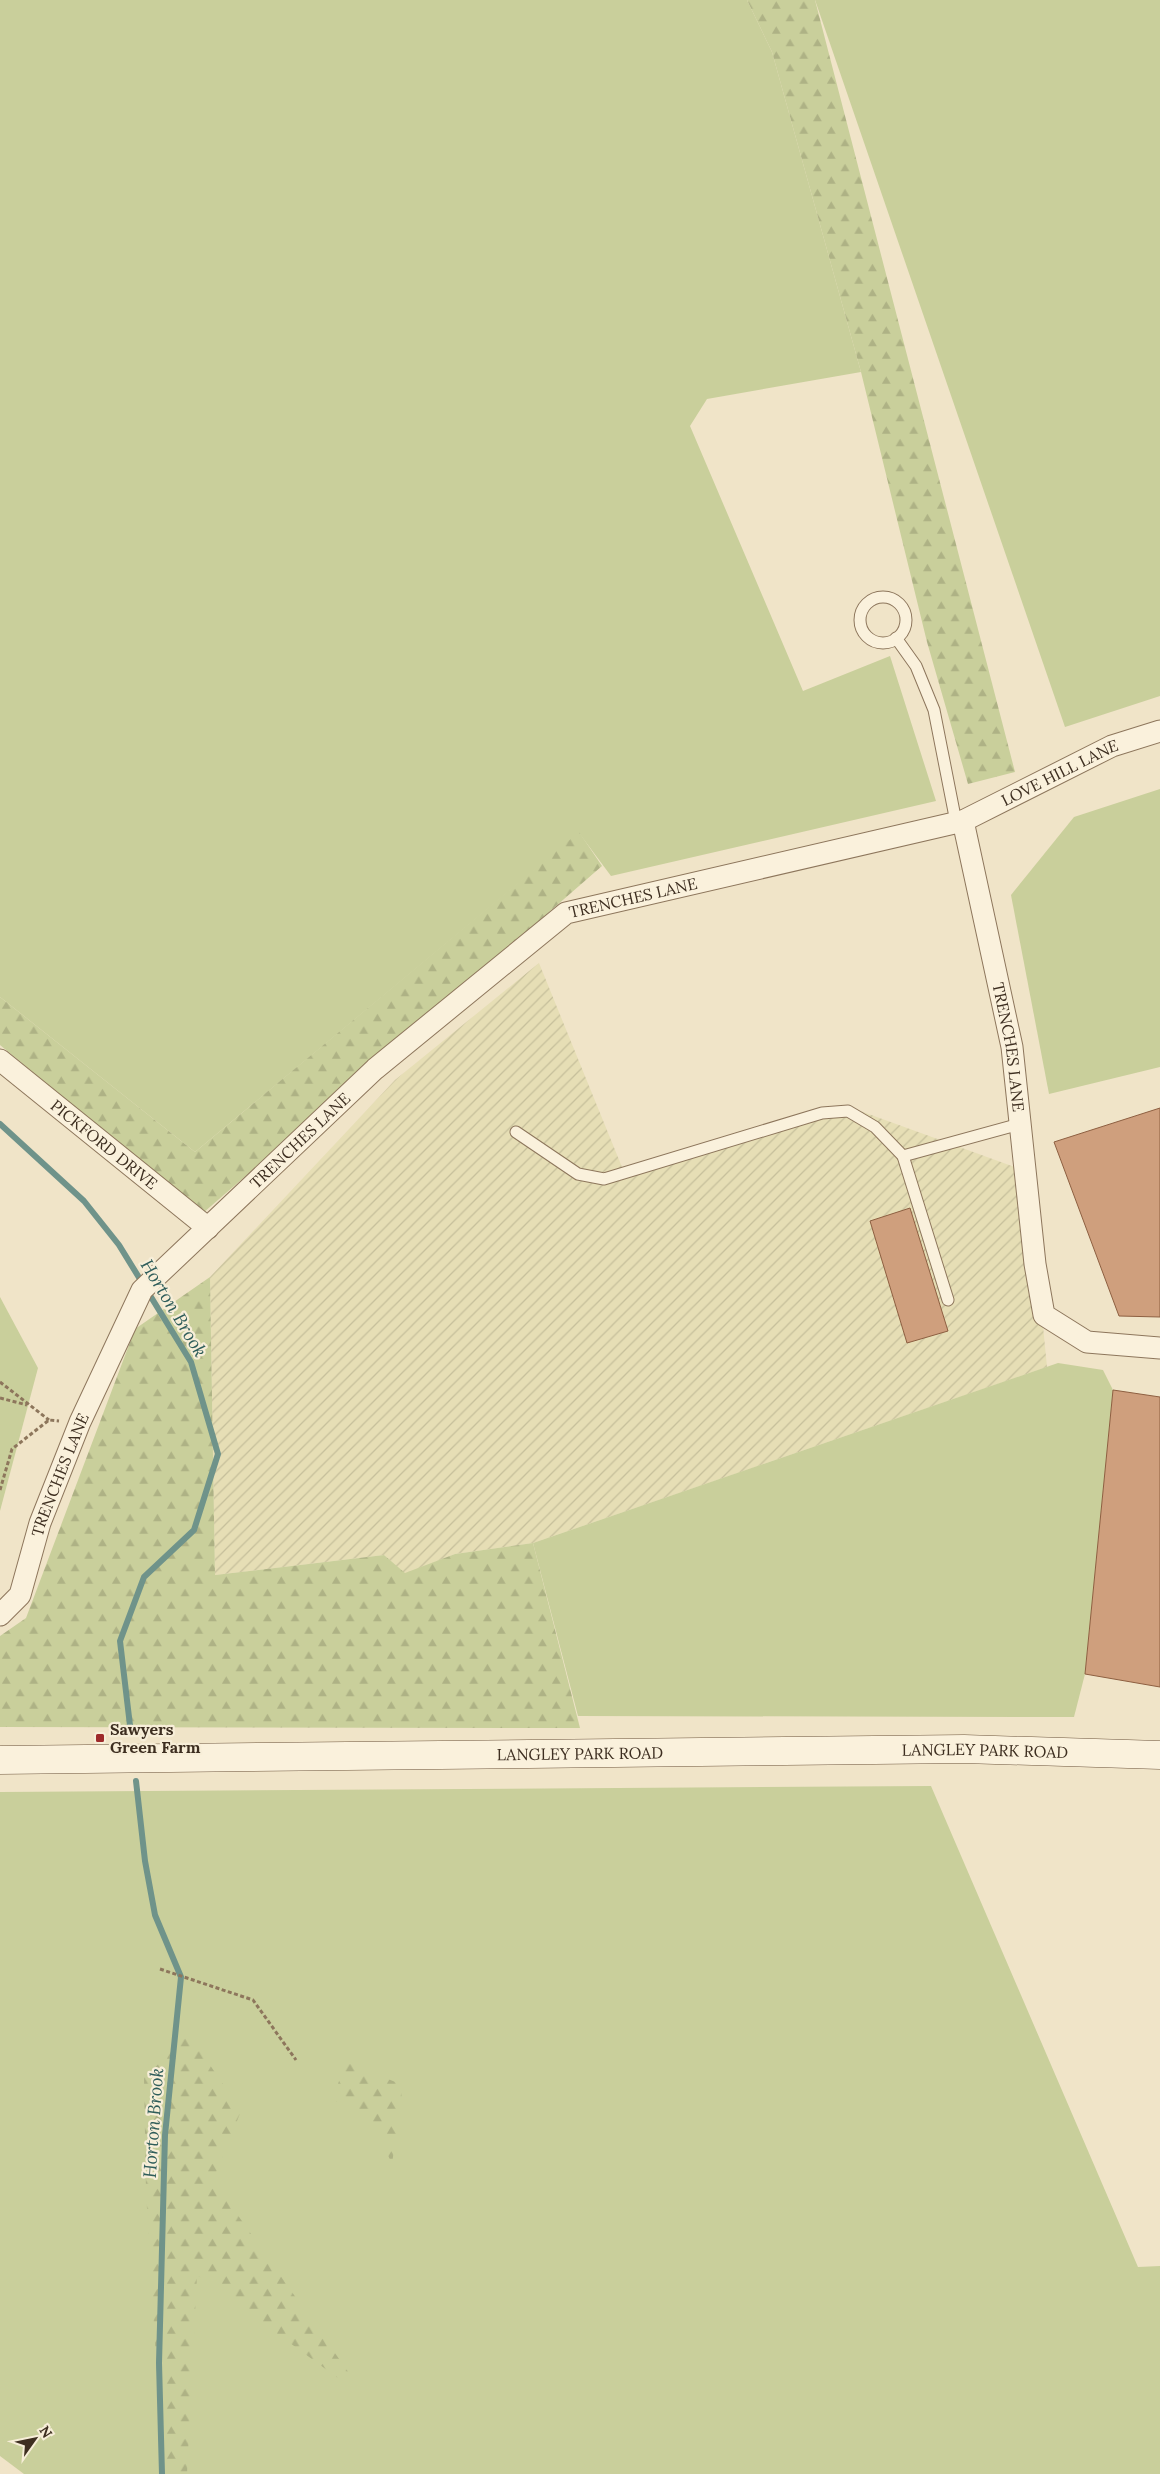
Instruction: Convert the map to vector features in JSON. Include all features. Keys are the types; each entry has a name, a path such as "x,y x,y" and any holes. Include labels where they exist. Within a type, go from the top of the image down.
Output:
{"main road":[{"name":"LANGLEY PARK ROAD","path":"0,1760 964,1749 1160,1755"}],"street":[{"name":"LOVE HILL LANE","path":"959,822 1112,746 1160,731"},
{"name":"TRENCHES LANE","path":"0,1614 20,1595 40,1523 80,1422 146,1286 375,1069 566,913 959,822 1012,1047 1035,1264 1044,1315 1087,1342 1160,1348"},
{"name":"PICKFORD DRIVE","path":"0,1060 208,1228"}],"lane":[{"path":"886,597 893,599 904,610 905,626 896,638 882,643 875,642 864,633 860,626 861,612 871,600 886,597"},
{"path":"896,638 916,666 934,710 959,822"},
{"path":"516,1132 578,1174 604,1179 822,1113 848,1111 875,1127 903,1156 948,1300"},
{"path":"903,1156 1020,1124"}],"path":[{"path":"0,1382 49,1420 80,1422"},
{"path":"0,1398 30,1406"},
{"path":"0,1490 12,1449 49,1420"},
{"path":"160,1969 253,2000 296,2060"}],"shaded area":[{"path":"539,963 624,1172 852,1108 1028,1172 1047,1367 533,1543 455,1554 405,1574 384,1555 215,1575 210,1277 395,1080"}],"green space":[{"path":"0,0 747,0 772,52 861,372 707,399 690,426 803,691 890,656 936,801 611,876 579,833 195,1152 0,997"},
{"path":"747,0 815,0 1015,772 968,784 927,642 861,372 772,52"},
{"path":"815,0 1160,0 1160,696 1065,727"},
{"path":"1160,789 1160,1067 1049,1094 1011,895 1074,817"},
{"path":"579,832 602,866 203,1213 0,1045 0,997 195,1152"},
{"path":"210,1277 215,1575 384,1555 405,1573 455,1554 533,1543 580,1728 0,1727 0,1636 26,1618 135,1329"},
{"path":"0,1297 38,1368 0,1511"},
{"path":"1058,1363 1103,1370 1113,1390 1085,1674 1074,1717 578,1716 533,1543"},
{"path":"931,1786 1138,2267 1160,2266 1160,2474 24,2474 0,2456 0,1792"},
{"path":"189,2034 241,2111 213,2180 368,2400 197,2275 187,2474 161,2474 161,2443 146,2192 144,2078"},
{"path":"345,2062 403,2085 392,2164 369,2114 333,2100"}],"building":[{"path":"1160,1108 1160,1317 1119,1316 1054,1142"},
{"path":"910,1208 948,1331 907,1343 870,1221"},
{"path":"1113,1390 1160,1397 1160,1687 1085,1674"}],"waterway":[{"name":"Horton Brook","path":"0,1124 84,1201 119,1245 191,1362 218,1454 194,1530 144,1577 120,1641 131,1734"},
{"name":"Horton Brook","path":"136,1781 145,1861 155,1915 181,1977 165,2135 159,2363 162,2474"}],"place":[{"name":"Sawyers Green Farm","path":"100,1738"}]}
